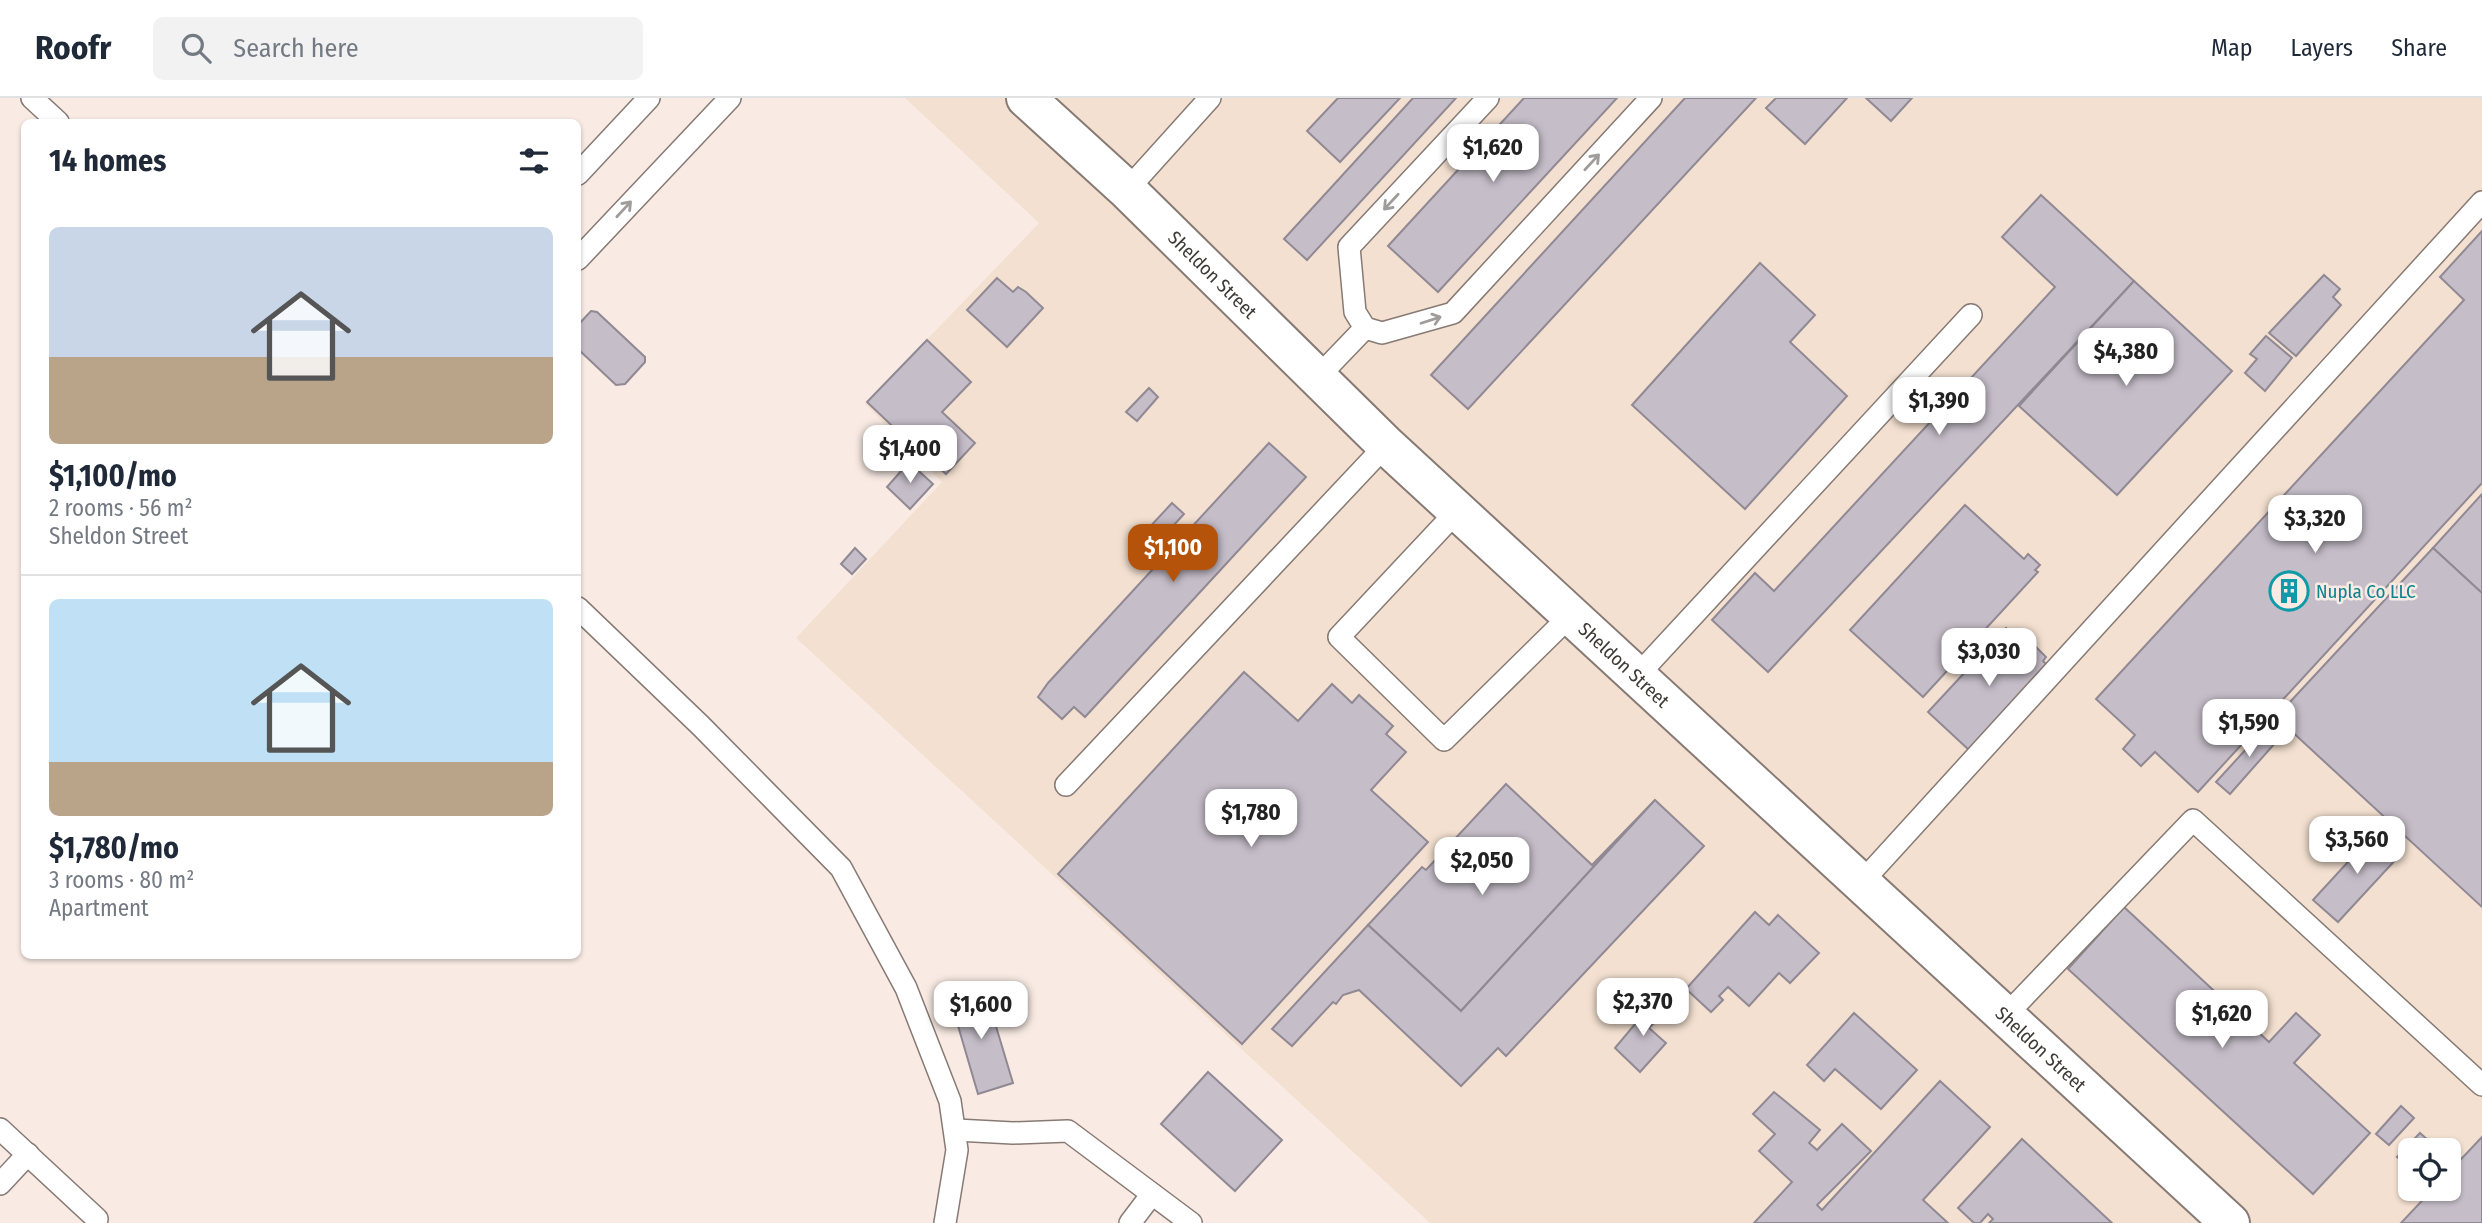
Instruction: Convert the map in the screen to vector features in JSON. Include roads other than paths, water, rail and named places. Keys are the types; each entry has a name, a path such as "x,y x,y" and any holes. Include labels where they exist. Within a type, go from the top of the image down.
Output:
{"main road":[{"name":"Sheldon Street","path":"1034,100 1386,445 2230,1223"}],"lane":[{"path":"32,98 55,119"},
{"path":"581,171 649,98"},
{"path":"581,256 730,98"},
{"path":"1127,190 1210,98"},
{"path":"1488,98 1349,247 1355,312 1365,328 1382,333 1453,313 1651,98"},
{"path":"1861,883 2482,202"},
{"path":"1636,677 1972,315"},
{"path":"1316,379 1365,328"},
{"path":"1066,785 1386,445"},
{"path":"1458,510 1339,637 1444,740 1570,616"},
{"path":"581,611 701,726 841,868 906,988 950,1101 956,1130 954,1177 945,1223"},
{"path":"2006,1015 2193,820 2482,1085"},
{"path":"0,1129 97,1219"},
{"path":"956,1130 1013,1133 1069,1131 1191,1223"},
{"path":"0,1184 28,1154"},
{"path":"1130,1223 1152,1194"}],"place":[{"name":"Nupla Co LLC","path":"2289,591"}]}
